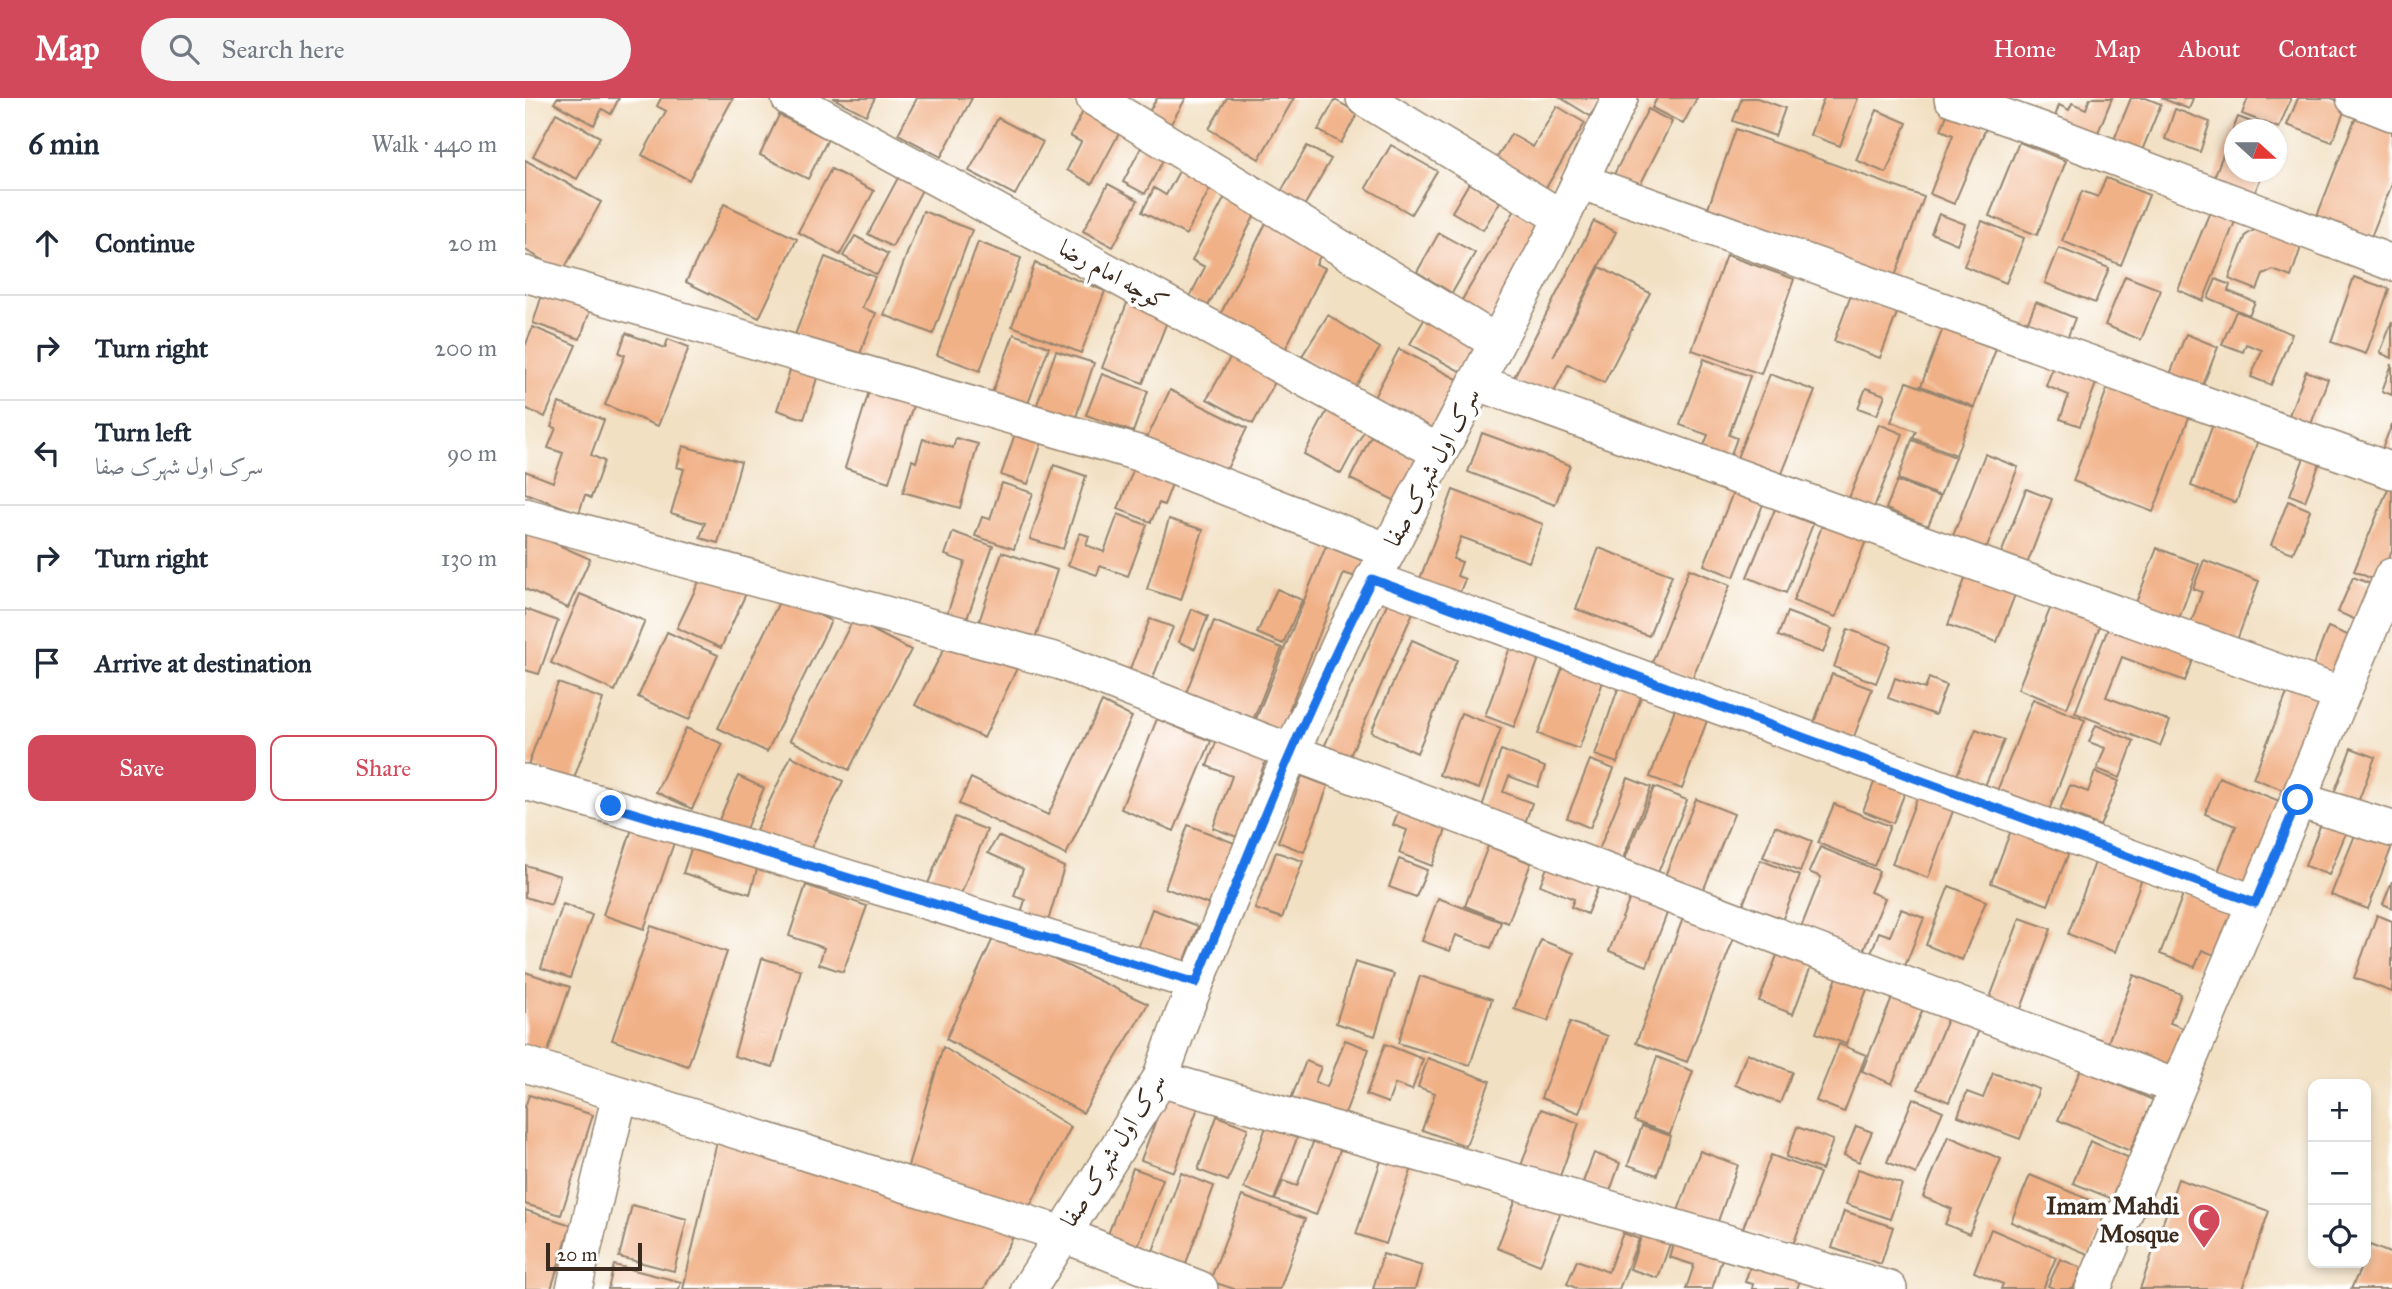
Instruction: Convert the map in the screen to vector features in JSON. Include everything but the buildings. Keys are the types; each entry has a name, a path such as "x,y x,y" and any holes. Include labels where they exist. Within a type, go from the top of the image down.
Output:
{"street":[{"name":"کوچه امام رضا","path":"789,98 1439,452"},
{"path":"1094,98 1496,342"},
{"path":"1364,98 1562,218"},
{"name":"سرک اول شهرک صفا","path":"1029,1289 1160,1079 1196,983 1291,752 1342,639 1562,218 1620,98"},
{"path":"1952,98 2392,263"},
{"path":"2354,98 2392,113"},
{"path":"1580,181 2392,471"},
{"path":"525,274 1141,454 1380,565 2255,903"},
{"path":"1476,382 2342,695"},
{"path":"525,516 1061,662 1291,752 2176,1087"},
{"path":"2093,1289 2392,576"},
{"path":"525,782 1196,983"},
{"path":"2298,800 2392,829"},
{"path":"525,1064 1062,1234 1200,1289"},
{"path":"1160,1079 1889,1289"},
{"path":"574,1289 620,1094"}],"place":[{"name":"Imam Mahdi Mosque","path":"2204,1250"}],"route":[{"path":"611,806 1196,983 1277,785 1342,639 1372,579 2255,903 2298,800"}]}
